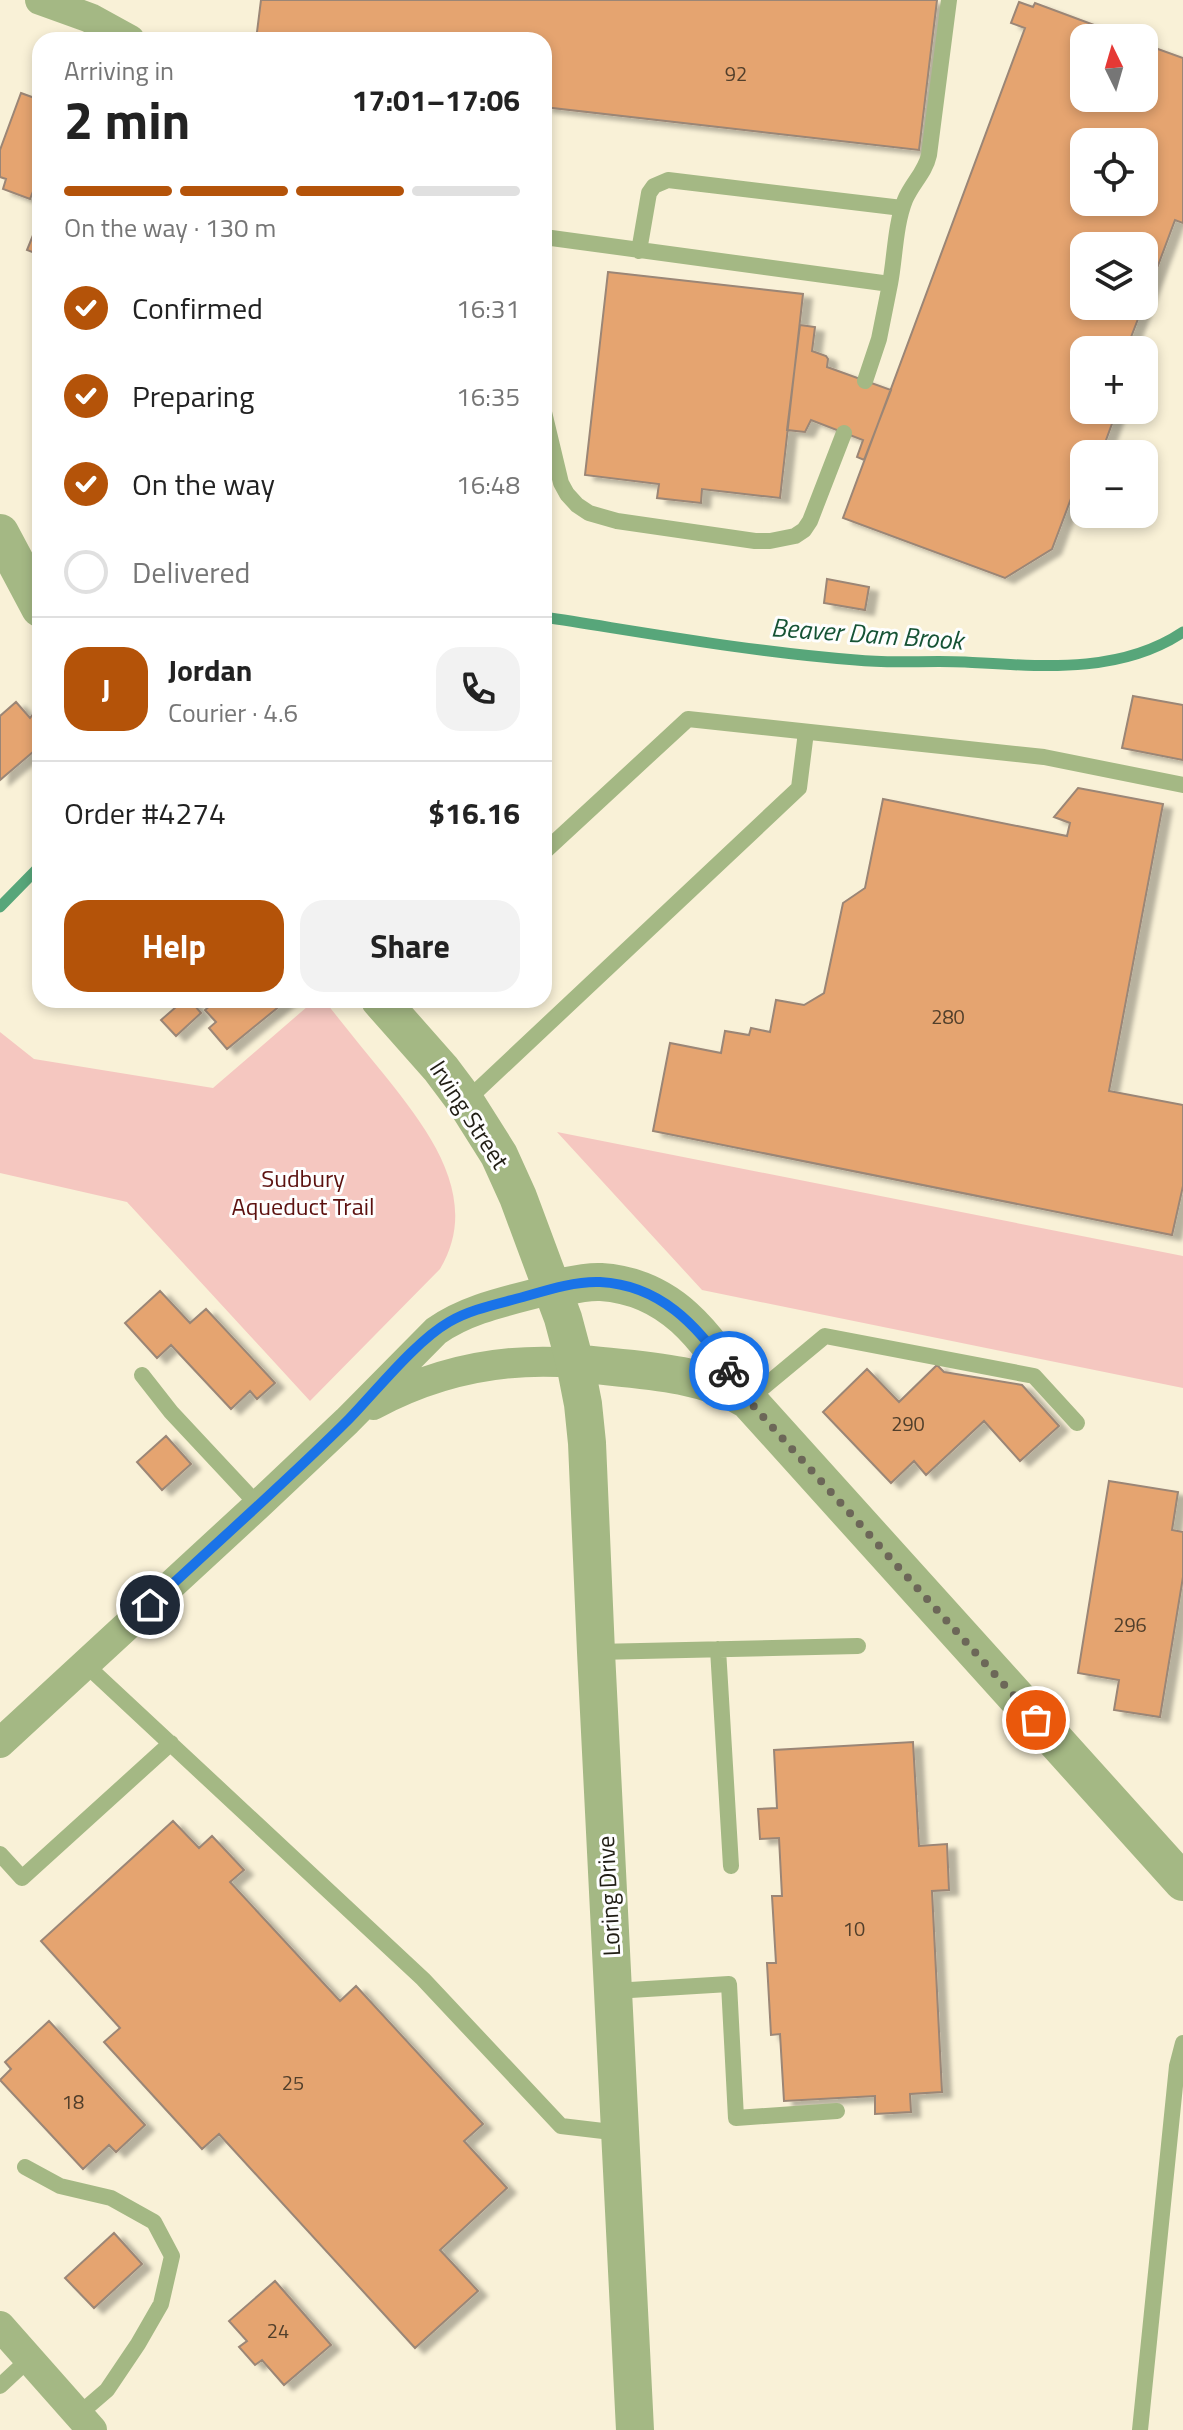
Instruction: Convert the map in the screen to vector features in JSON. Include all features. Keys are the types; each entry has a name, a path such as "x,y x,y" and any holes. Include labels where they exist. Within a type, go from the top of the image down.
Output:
{"street":[{"path":"40,0 90,18 115,32"},
{"path":"0,533 32,593"},
{"path":"0,581 32,616"},
{"name":"Irving Street","path":"388,1008 465,1101 509,1175 552,1289 575,1363"},
{"path":"0,1743 347,1421 423,1342 449,1322 481,1308 552,1289 600,1282 631,1287 661,1299 700,1332 748,1400 1183,1882"},
{"path":"347,1421 388,1397 450,1373 515,1362 575,1363 698,1379 731,1390 748,1400"},
{"name":"Loring Drive","path":"575,1363 587,1443 635,2430"},
{"path":"0,2326 85,2422"}],"lane":[{"path":"865,381 879,339 902,208 908,192 927,165 949,0"},
{"path":"639,251 649,193 654,186 668,180 902,208"},
{"path":"552,238 890,284"},
{"path":"552,445 561,483 567,494 589,513 617,521 755,541 783,539 804,530 844,433"},
{"path":"552,845 688,719 1044,757 1183,785"},
{"path":"465,1101 799,788 806,732"},
{"path":"748,1400 825,1336 1034,1376 1077,1423"},
{"path":"142,1375 171,1412 258,1505"},
{"path":"596,1652 858,1646"},
{"path":"718,1649 731,1866"},
{"path":"85,1664 423,1979 561,2126 620,2133"},
{"path":"0,1854 22,1878 171,1743"},
{"path":"614,1991 729,1984 736,2118 837,2111"},
{"path":"1140,2430 1177,2066 1183,2043"},
{"path":"25,2167 60,2186 111,2198 154,2222 172,2256 161,2304 85,2422"},
{"path":"0,2386 29,2359"}],"green space":[{"name":"Sudbury Aqueduct Trail","path":"306,1008 330,1008 416,1116 444,1164 452,1190 455,1216 452,1242 440,1269 310,1401 127,1202 0,1173 0,1032 34,1059 213,1088"},
{"path":"557,1132 1183,1256 1183,1388 702,1290"}],"building":[{"path":"261,0 937,0 919,150 552,108 552,32 257,32"},
{"path":"1019,2 1033,7 1035,3 1091,24 1070,24 1070,112 1158,112 1158,49 1183,58 1183,223 1175,220 1158,266 1158,232 1070,232 1070,320 1138,320 1131,336 1070,336 1070,424 1112,424 1106,440 1070,440 1070,501 1052,549 1005,578 843,518 1025,28 1011,23"},
{"path":"21,93 32,97 30,199 3,189 6,179 0,177 0,150"},
{"path":"608,272 803,294 780,498 702,489 701,503 657,498 659,484 585,475"},
{"path":"800,325 815,327 812,351 826,356 827,367 891,390 864,460 857,457 863,440 811,420 805,432 787,430"},
{"path":"827,579 869,587 865,610 824,603"},
{"path":"1133,696 1183,705 1183,760 1122,748"},
{"path":"16,702 30,718 32,716 32,753 0,780 0,716"},
{"path":"1078,788 1163,804 1109,1091 1183,1105 1183,1186 1172,1235 653,1131 670,1043 721,1053 725,1031 749,1035 751,1028 770,1032 776,1000 804,1005 824,993 843,903 865,888 883,799 1067,836 1070,823 1054,817"},
{"path":"175,1008 197,1008 201,1013 176,1036 161,1020"},
{"path":"277,1008 227,1049 209,1028 216,1022 205,1010"},
{"path":"160,1291 190,1323 206,1309 275,1383 257,1399 250,1391 231,1409 171,1345 157,1358 125,1323"},
{"path":"937,1365 944,1372 1022,1385 1059,1426 1020,1461 984,1421 926,1475 914,1461 891,1483 823,1412 867,1369 899,1402"},
{"path":"166,1436 191,1464 162,1490 137,1462"},
{"path":"1109,1481 1178,1492 1172,1530 1183,1532 1183,1577 1160,1717 1114,1710 1119,1680 1078,1673"},
{"path":"913,1742 919,1846 947,1844 949,1890 932,1891 942,2092 910,2094 911,2112 875,2114 875,2096 784,2101 780,2034 771,2035 767,1963 776,1963 772,1896 782,1896 779,1838 760,1839 758,1809 777,1808 774,1750"},
{"path":"173,1821 199,1848 212,1836 244,1870 230,1882 340,2001 356,1986 483,2124 464,2141 507,2188 440,2250 478,2291 415,2348 219,2134 202,2149 104,2042 120,2028 41,1941"},
{"path":"49,2021 145,2125 116,2152 109,2145 83,2169 0,2080 11,2069 5,2062"},
{"path":"114,2233 142,2264 94,2308 65,2278"},
{"path":"275,2281 331,2345 284,2385 262,2360 255,2365 239,2347 247,2341 229,2321"}],"waterway":[{"name":"Beaver Dam Brook","path":"552,618 817,657 1049,666 1077,665 1132,655 1158,646 1183,632"},
{"name":"Beaver Dam Brook","path":"0,907 32,874"}],"way so far":[{"path":"729,1371 748,1400 1036,1720"}],"route":[{"path":"150,1605 347,1421 423,1342 449,1322 481,1308 583,1283 600,1282 631,1287 661,1299 675,1309 700,1332 729,1371"}]}
